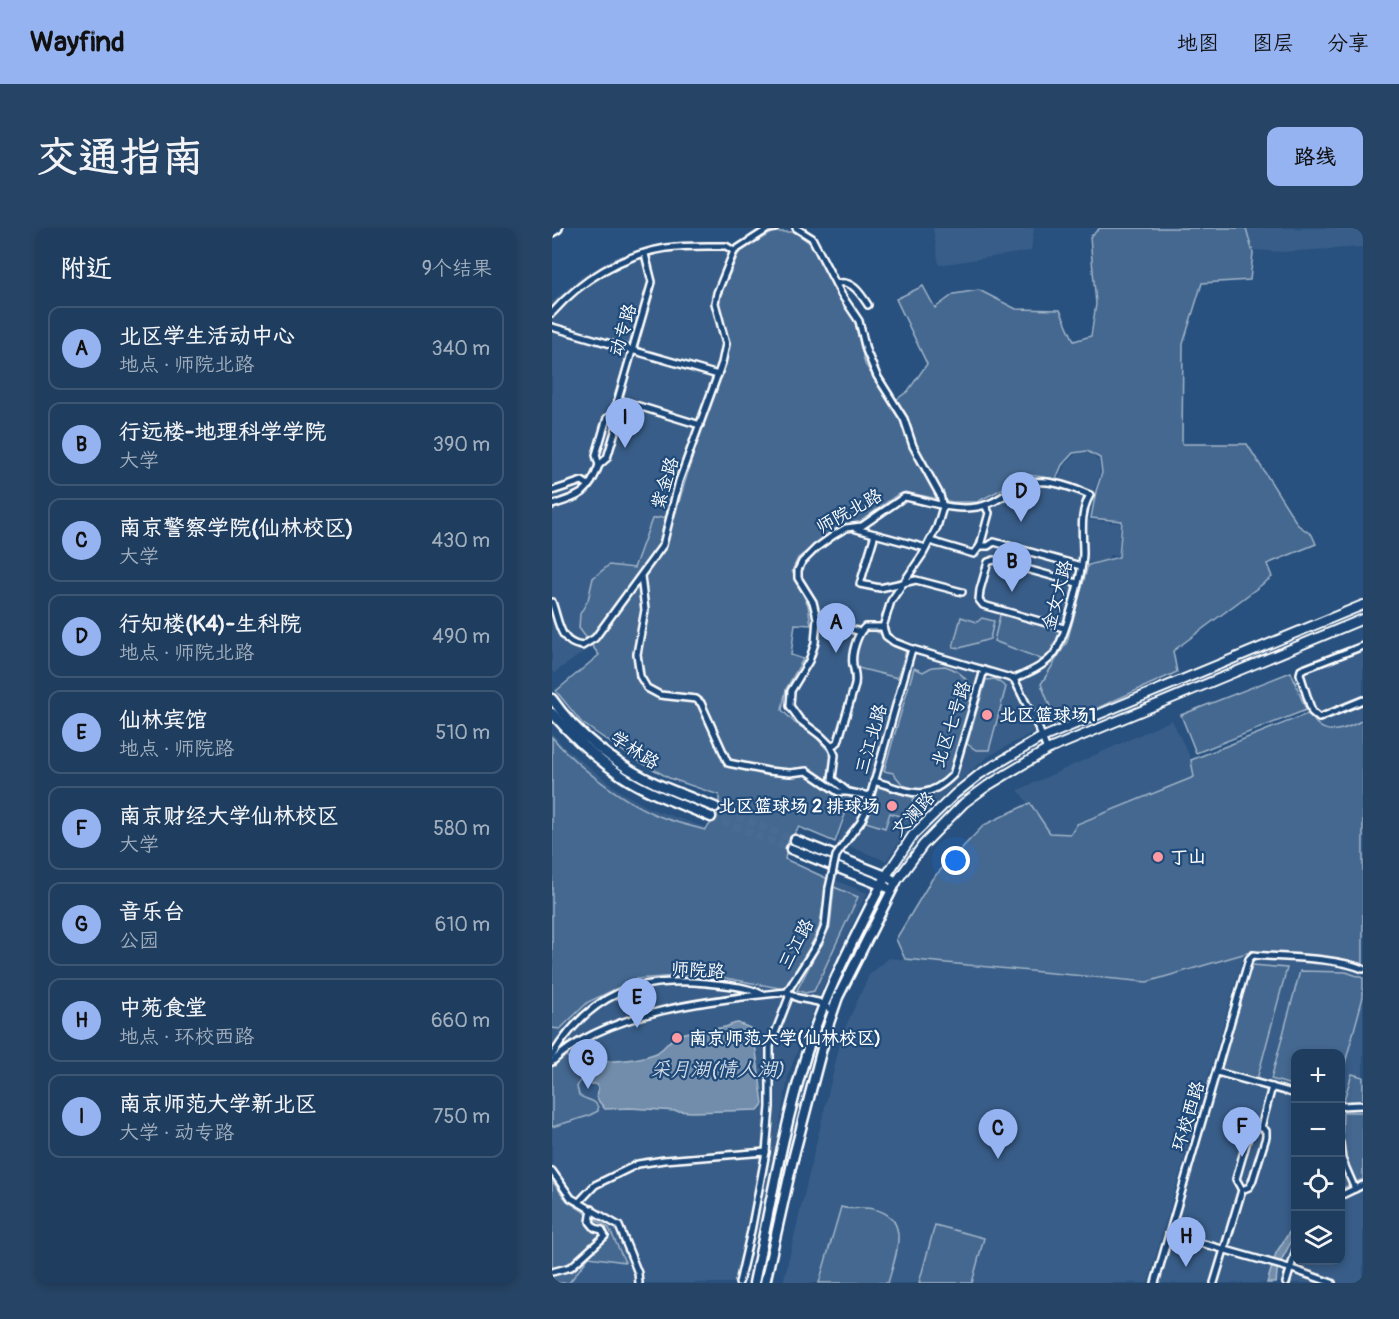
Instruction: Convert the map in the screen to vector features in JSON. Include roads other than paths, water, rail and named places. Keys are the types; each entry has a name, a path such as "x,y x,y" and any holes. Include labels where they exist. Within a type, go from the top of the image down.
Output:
{"highway":[{"path":"552,231 557,228"}],"main road":[{"name":"文澜路","path":"754,1283 780,1154 806,1056 838,972 881,885 913,835 955,794 980,774 1042,738 1363,605"},
{"name":"文澜路","path":"765,1283 817,1060 833,1011 891,890 923,845 964,803 987,786 1047,750 1363,619"},
{"name":"学林路","path":"552,699 576,727 628,769 654,783 715,807"},
{"name":"学林路","path":"552,713 598,759 623,777 711,817"},
{"path":"795,840 896,882"},
{"path":"791,849 891,890"}],"street":[{"path":"552,313 562,301 607,268 666,248 726,246 734,251 768,229 775,228"},
{"path":"796,228 812,238 859,321 866,350 877,376 904,419 913,446 940,495 943,507 938,527 891,601 883,627 886,636 912,649 1014,679 1047,750"},
{"name":"紫金路","path":"552,602 564,638 572,645 582,646 595,638 663,545 679,481 718,375 726,344 715,303 734,251"},
{"name":"动专路","path":"614,413 652,282 645,254"},
{"path":"836,284 842,282 849,284 862,295 868,305"},
{"path":"552,327 718,375"},
{"path":"889,396 896,390"},
{"path":"619,400 700,425"},
{"path":"552,505 578,497 586,492 599,465 607,458 618,421 614,413 607,418 596,455 599,465"},
{"name":"师院北路","path":"831,746 800,720 790,706 791,691 809,661 817,618 813,602 798,578 798,570 802,561 834,535 862,526 904,497 943,507 962,508 985,505 1034,480 1090,495"},
{"path":"552,491 582,481 588,485"},
{"name":"金女大路","path":"1014,679 1032,671 1053,655 1059,645 1081,566 1083,554 1081,525 1090,495"},
{"path":"930,541 974,554 980,546 989,513 985,505"},
{"path":"851,528 926,548"},
{"path":"875,534 860,584 880,588 903,581 916,580 962,592"},
{"path":"980,546 988,546 994,542 1081,566"},
{"path":"1064,628 983,605 980,600 988,562 994,560 1077,583"},
{"path":"641,576 645,610 637,654 640,676 647,688 660,695 696,699 701,703 728,763 768,771 790,773 807,771 838,792 870,796"},
{"path":"848,792 832,779 835,755 831,746 838,742 855,685 856,676 852,663 860,632 865,627 883,627"},
{"path":"848,628 860,632"},
{"path":"1363,646 1301,670 1300,674 1312,712 1319,718 1363,700"},
{"name":"三江北路","path":"836,856 860,824 912,649"},
{"name":"北区七号路","path":"874,781 920,794 931,792 944,785 953,775 984,670"},
{"name":"三江路","path":"739,1283 766,1152 770,1107 770,1046 789,997 787,992 819,941 825,926 829,888 836,856"},
{"name":"环校西路","path":"1155,1283 1249,959 1253,955 1285,957 1351,964 1363,969"},
{"name":"师院路","path":"552,1056 565,1035 589,1010 632,987 685,981 721,984 763,994"},
{"name":"师院路","path":"552,1062 573,1046 605,1029 663,1011 787,992 798,998 818,1002 833,1011"},
{"path":"1217,1072 1291,1093"},
{"path":"1261,1126 1272,1087"},
{"path":"1345,1106 1363,1105"},
{"path":"1242,1190 1249,1187 1252,1182 1267,1134 1261,1126"},
{"path":"1214,1283 1242,1190 1236,1179 1244,1148 1250,1130 1261,1126"},
{"path":"579,1202 595,1185 638,1164 766,1152"},
{"path":"1342,1157 1355,1189"},
{"path":"552,1171 571,1198 618,1226 627,1244 639,1283"},
{"path":"1345,1195 1363,1185"},
{"path":"552,1272 572,1267 605,1236 602,1230 595,1228 590,1222 592,1209"},
{"path":"1169,1234 1286,1267 1332,1283"},
{"path":"1286,1283 1286,1267 1291,1258"}],"water":[{"name":"采月湖(情人湖)","path":"738,1023 750,1028 754,1036 763,1104 758,1110 692,1112 630,1108 605,1109 597,1099 598,1087 595,1084 589,1084 581,1071 585,1063 646,1057 657,1053 681,1034 727,1027"},
{"path":"1291,1229 1291,1241 1277,1270 1276,1283 1267,1283 1276,1253"}],"tunnel":[{"path":"715,807 795,840"},
{"path":"711,817 791,849"}],"place":[{"name":"南京师范大学新北区","path":"625,448"},
{"name":"行知楼(K4)-生科院","path":"1021,522"},
{"name":"行远楼-地理科学学院","path":"1012,592"},
{"name":"北区学生活动中心","path":"836,653"},
{"name":"北区篮球场1","path":"987,715"},
{"name":"北区篮球场 2 排球场","path":"892,806"},
{"name":"丁山","path":"1158,857"},
{"name":"仙林宾馆","path":"637,1028"},
{"name":"南京师范大学(仙林校区)","path":"677,1038"},
{"name":"音乐台","path":"588,1089"},
{"name":"南京财经大学仙林校区","path":"1242,1157"},
{"name":"南京警察学院(仙林校区)","path":"998,1159"},
{"name":"中苑食堂","path":"1186,1267"}]}
